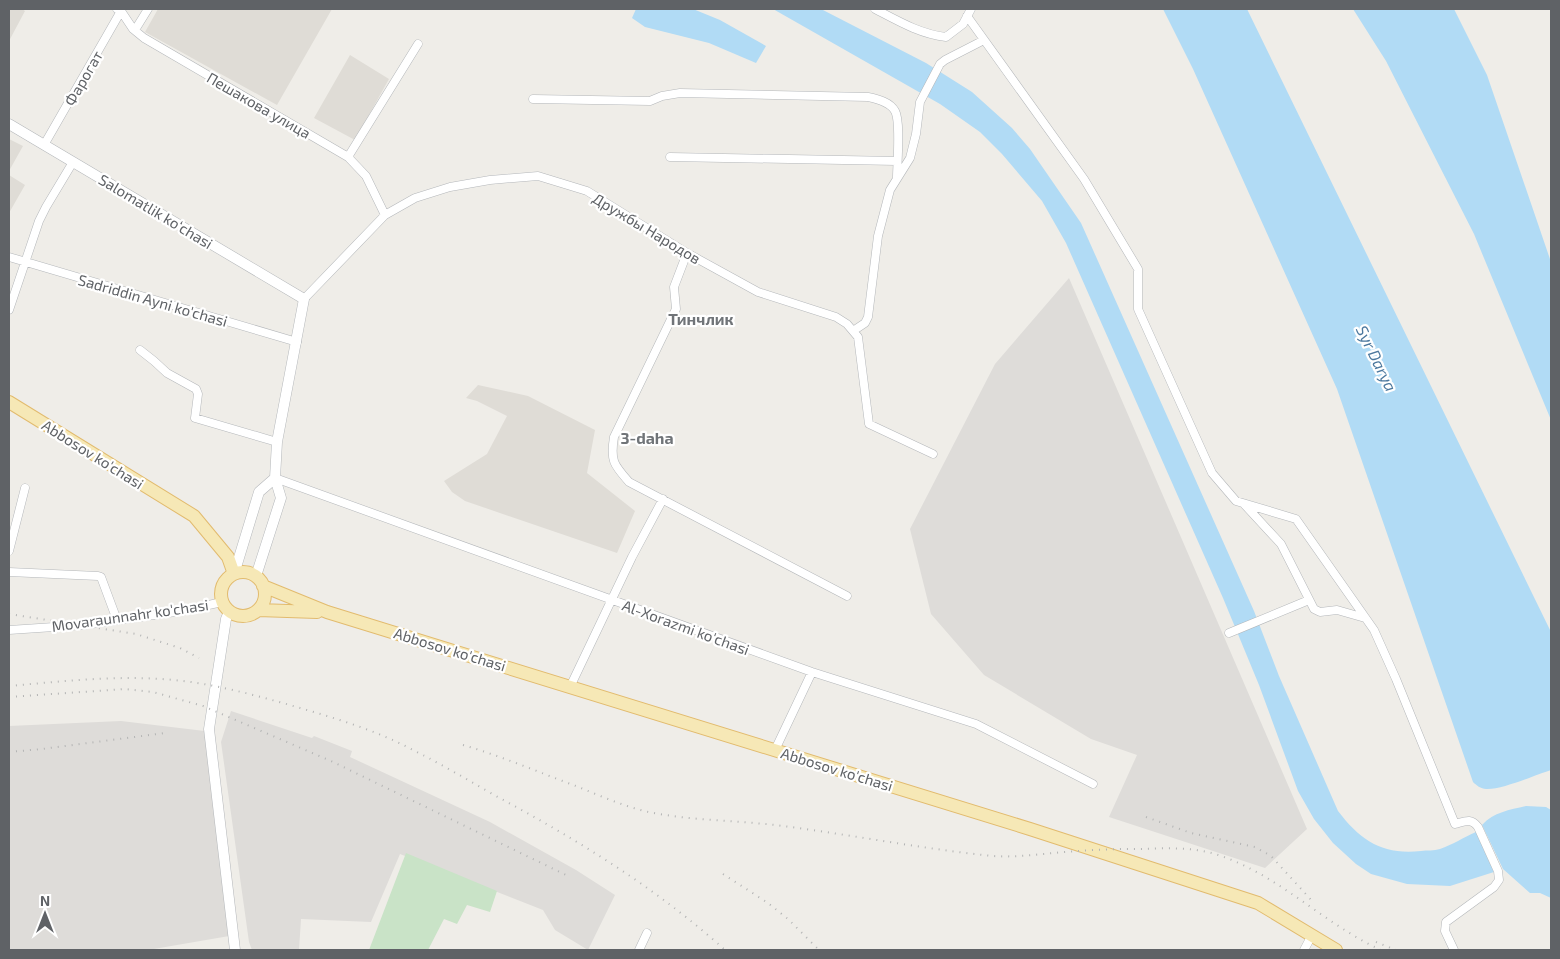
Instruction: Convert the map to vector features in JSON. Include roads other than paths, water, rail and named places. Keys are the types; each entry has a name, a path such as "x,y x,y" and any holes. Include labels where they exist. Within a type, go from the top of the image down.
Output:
{"main road":[{"name":"Abbosov ko'chasi","path":"9,402 194,516 228,557 234,574"},
{"path":"245,572 260,582 264,599 258,610 246,616 234,615 225,607 221,589 224,583 234,574 245,572"},
{"name":"Abbosov ko'chasi","path":"260,582 327,612 1030,829 1258,903 1336,950"},
{"name":"Abbosov ko'chasi","path":"258,610 327,612"}],"street":[{"path":"135,30 148,9"},
{"path":"874,9 923,32 946,37 962,24 969,12"},
{"name":"Пешакова улица","path":"119,10 144,38 348,157 366,176 385,215"},
{"name":"Фарогат","path":"44,145 119,10"},
{"path":"969,12 984,40 1084,179 1138,268 1138,309 1212,473 1236,501 1296,519 1374,630 1455,824 1468,820 1474,822 1478,827 1500,876 1494,887 1446,922 1445,931 1454,950"},
{"path":"933,454 869,424 858,337 852,331 865,323 868,317 878,236 890,190 910,158 916,134 920,102 940,64 984,40"},
{"path":"348,157 418,44"},
{"path":"533,99 650,101 662,96 680,93 868,97 887,104 896,112 898,118 897,178"},
{"name":"Salomatlik ko‘chasi","path":"9,124 304,298"},
{"path":"670,156 898,161"},
{"path":"9,310 46,207 73,162"},
{"name":"Дружбы Народов","path":"304,298 385,215 415,198 450,188 490,180 538,176 587,191 686,253 758,292 836,317 847,324 852,331"},
{"path":"686,253 674,287 676,309 614,437 611,452 614,464 629,482 847,596"},
{"name":"Sadriddin Ayni ko'chasi","path":"9,257 297,342"},
{"path":"260,582 281,498 275,478 277,442 304,298"},
{"path":"140,350 166,373 196,390 198,394 194,418 277,442"},
{"path":"234,574 259,492 275,478"},
{"name":"Al-Xorazmi ko'chasi","path":"275,478 812,672 976,724 1093,784"},
{"path":"9,551 25,488"},
{"path":"570,687 632,557 663,499"},
{"path":"1243,503 1281,544 1314,609 1320,612 1337,610 1366,618"},
{"path":"9,572 98,576 101,578 117,620"},
{"path":"1229,633 1309,600"},
{"path":"225,607 226,619 209,729 235,950"},
{"name":"Movaraunnahr ko'chasi","path":"9,630 84,625 182,610 225,607"},
{"path":"775,750 812,672"},
{"path":"639,950 647,933"},
{"path":"1304,950 1312,935"}],"water":[{"path":"636,9 693,9 720,20 766,46 756,63 709,43 645,27 632,18"},
{"path":"773,9 821,9 926,63 972,92 1012,128 1030,149 1081,223 1254,611 1279,676 1338,811 1364,838 1373,844 1395,851 1438,850 1476,832 1494,872 1450,886 1407,884 1371,874 1356,864 1333,843 1314,819 1298,791 1259,685 1223,598 1066,243 1042,201 1002,154 980,132 940,104"},
{"name":"Syr Darya","path":"1163,9 1247,9 1551,632 1551,770 1493,789 1482,788 1473,782 1337,389 1193,69"},
{"path":"1353,9 1454,9 1487,75 1551,262 1551,420 1474,234 1386,61"},
{"path":"1526,806 1546,807 1551,810 1551,898 1540,893 1530,893 1503,869 1482,825 1497,814"}],"railway":[{"path":"9,614 136,634 180,648 199,658"},
{"path":"9,686 118,678 183,681 221,687 258,696 349,723 397,742 434,761 557,830 644,886 699,927 725,950"},
{"path":"9,697 125,689 153,692 203,706 331,761 566,875"},
{"path":"9,752 165,733"},
{"path":"463,745 505,759 618,803 661,814 696,819 783,826 940,850 993,856 1112,849 1179,848 1215,854 1238,862 1259,873 1359,939 1381,950"},
{"path":"1146,817 1191,833 1255,847 1271,856 1314,903"},
{"path":"723,874 768,903 788,919 819,950"},
{"path":"1376,942 1396,950"}],"district":[{"name":"Тинчлик","path":"701,318"},
{"name":"3-daha","path":"647,437"}]}
